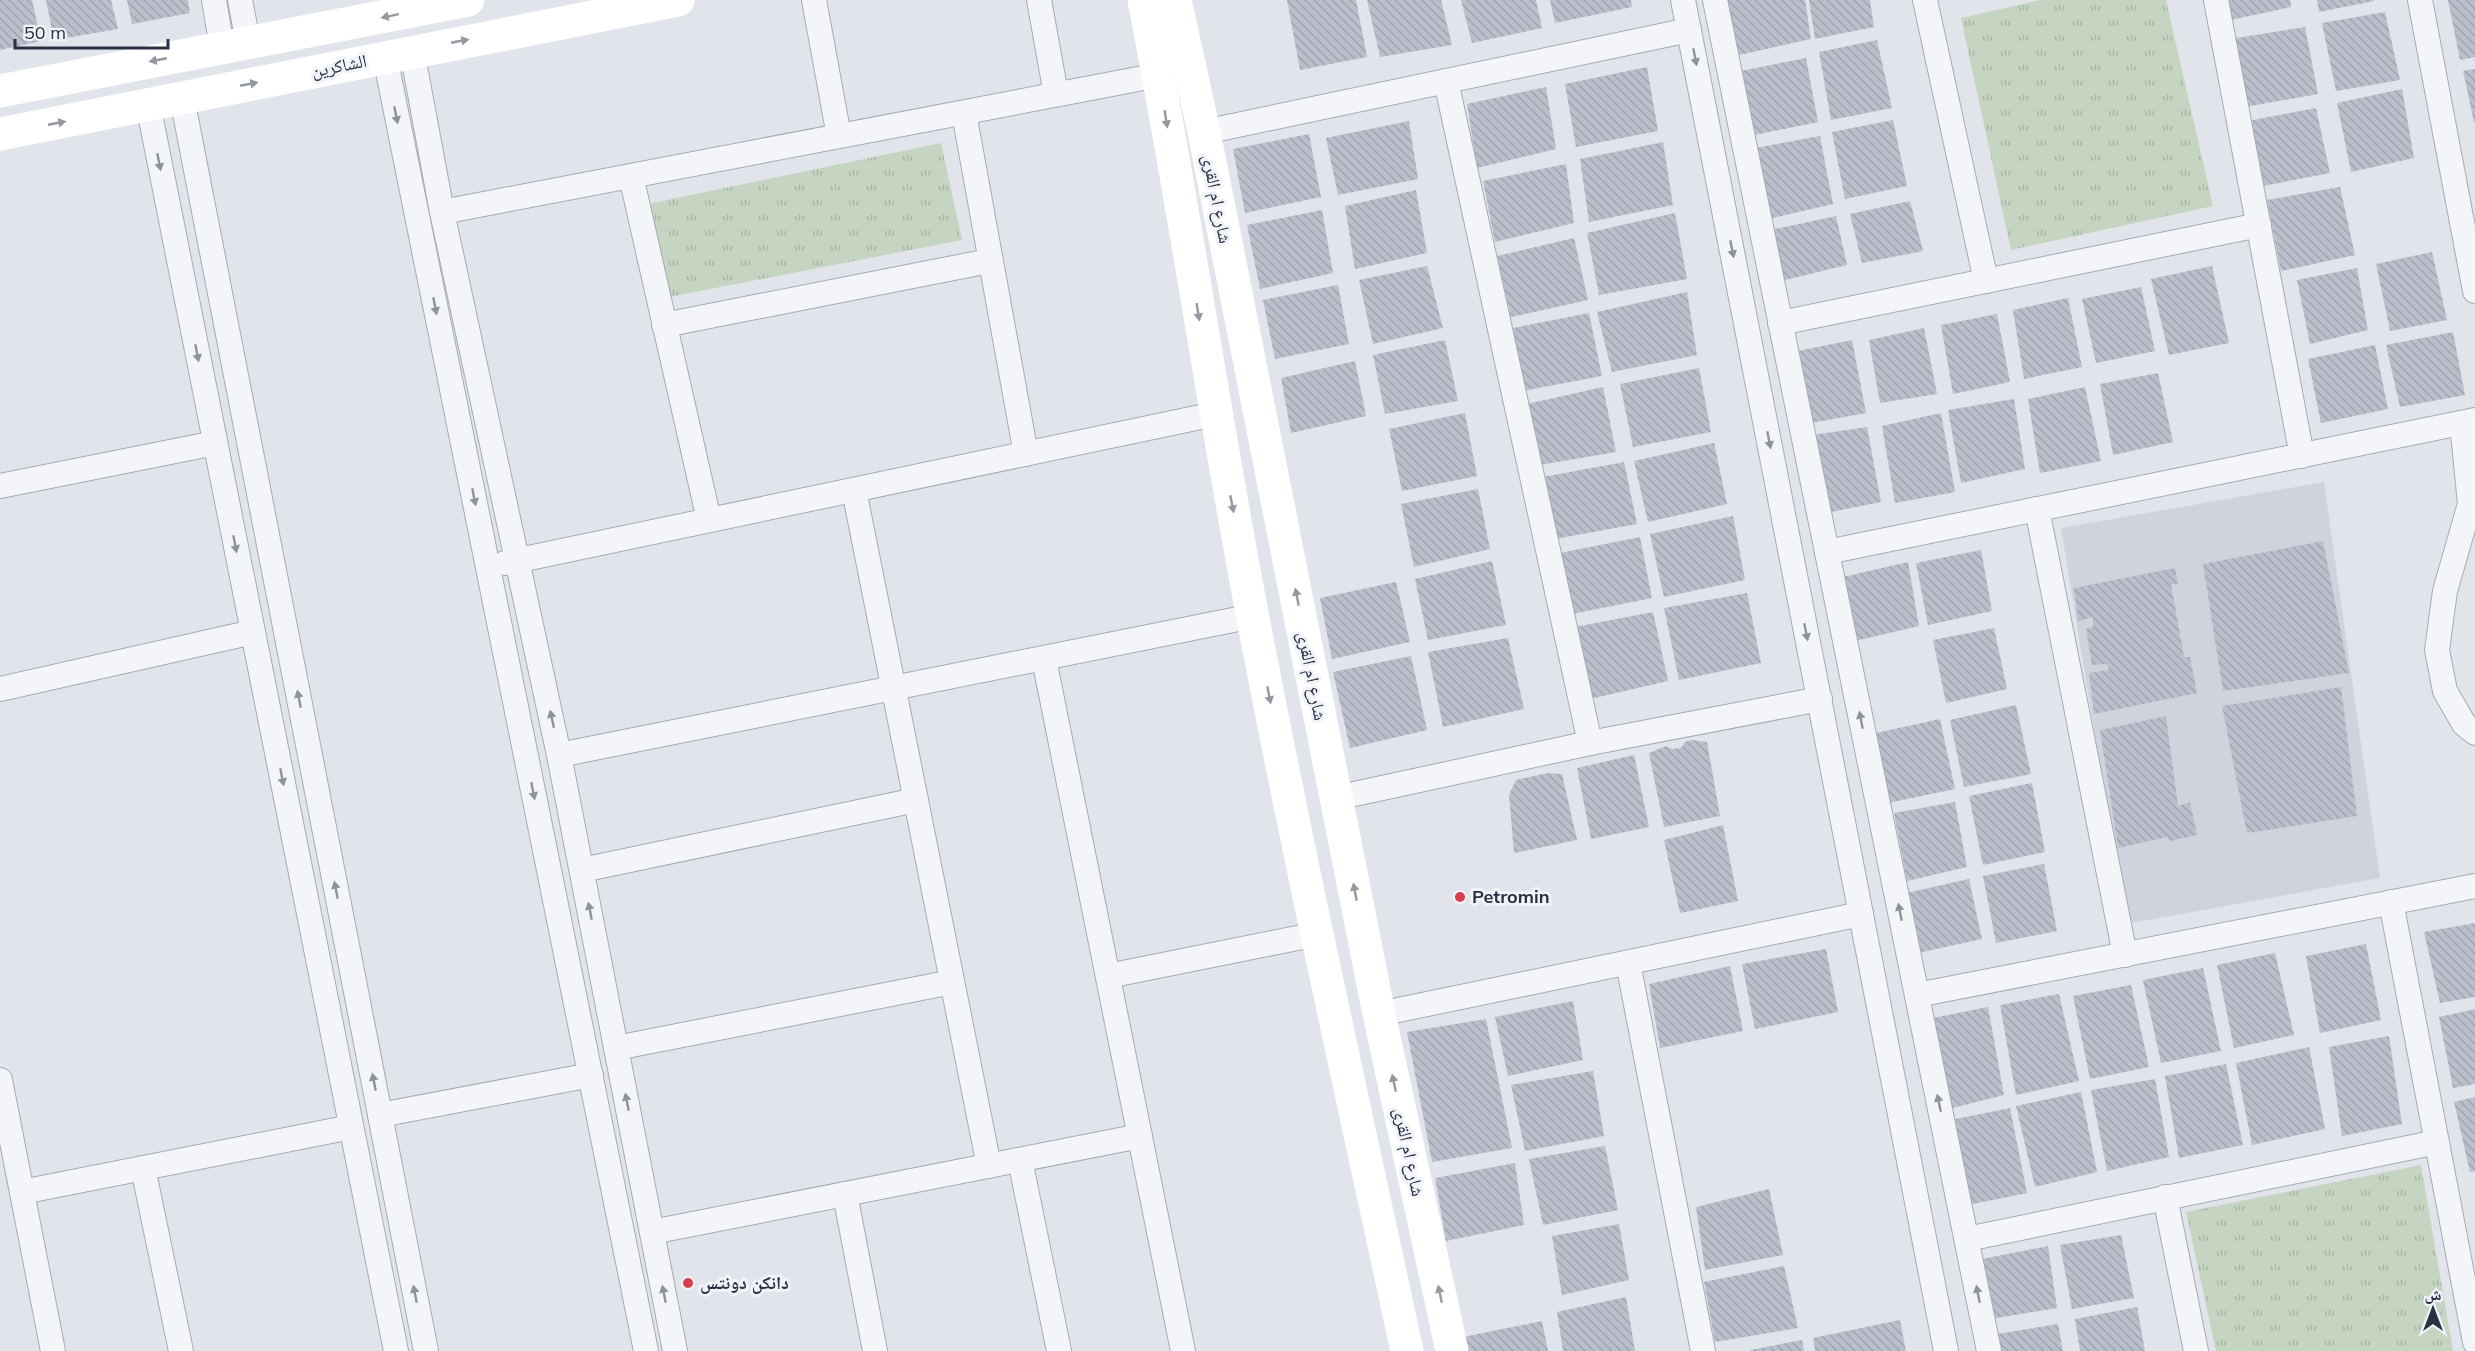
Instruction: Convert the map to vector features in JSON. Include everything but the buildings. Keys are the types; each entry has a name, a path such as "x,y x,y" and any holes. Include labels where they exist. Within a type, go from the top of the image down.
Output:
{"main road":[{"path":"0,91 468,0"},
{"name":"شارع ام القرى","path":"1144,0 1159,75 1215,414 1253,616 1317,934 1407,1351"},
{"name":"شارع ام القرى","path":"1175,0 1204,132 1379,1014 1452,1351"},
{"name":"الشاكرين","path":"0,134 662,1"},
{"path":"1370,1181 1413,1172"}],"street":[{"path":"214,0 235,45"},
{"path":"235,45 240,0"},
{"path":"814,0 839,136"},
{"path":"1039,0 1056,94"},
{"path":"1683,0 1946,1351"},
{"path":"1715,0 1989,1351"},
{"path":"1925,0 1986,281"},
{"path":"2216,0 2302,456"},
{"path":"2420,0 2475,291"},
{"path":"1204,132 1689,30"},
{"path":"398,54 442,212 519,560 582,870 675,1351"},
{"path":"398,54 487,566 646,1351"},
{"path":"442,212 1159,75"},
{"path":"1446,81 1590,742"},
{"path":"182,98 426,1351"},
{"path":"148,105 396,1351"},
{"path":"964,113 989,261 1026,454"},
{"path":"631,176 709,520"},
{"path":"1780,323 2259,225"},
{"path":"664,325 989,261"},
{"path":"487,566 1215,414"},
{"path":"1827,552 2469,422 2470,504 2445,591 2437,651 2445,691 2464,724 2475,733"},
{"path":"0,486 216,443"},
{"path":"854,490 989,1166"},
{"path":"2037,509 2125,955"},
{"path":"559,755 1253,616"},
{"path":"0,689 253,632"},
{"path":"1044,659 1183,1351"},
{"path":"1336,798 1590,742 1820,699"},
{"path":"582,870 916,800"},
{"path":"1917,996 2475,886"},
{"path":"2391,902 2475,1342"},
{"path":"1379,1014 1861,914"},
{"path":"1108,976 1317,934"},
{"path":"1628,963 1703,1351"},
{"path":"616,1048 952,982"},
{"path":"380,1115 591,1075"},
{"path":"0,1080 53,1351"},
{"path":"22,1192 351,1127"},
{"path":"652,1232 1140,1136"},
{"path":"1966,1239 2437,1142"},
{"path":"1020,1160 1059,1351"},
{"path":"143,1168 181,1351"},
{"path":"845,1194 875,1351"},
{"path":"2165,1197 2196,1351"},
{"path":"370,1223 400,1215"}],"shaded area":[{"path":"2324,482 2380,878 2126,924 2061,528"}],"green space":[{"path":"2041,0 2166,0 2213,206 2011,250 1961,18"},
{"path":"941,143 962,240 664,298 643,205"},
{"path":"2421,1165 2453,1351 2216,1351 2186,1212"}],"place":[{"name":"Petromin","path":"1460,897"},
{"name":"دانكن دونتس","path":"688,1283"}]}
